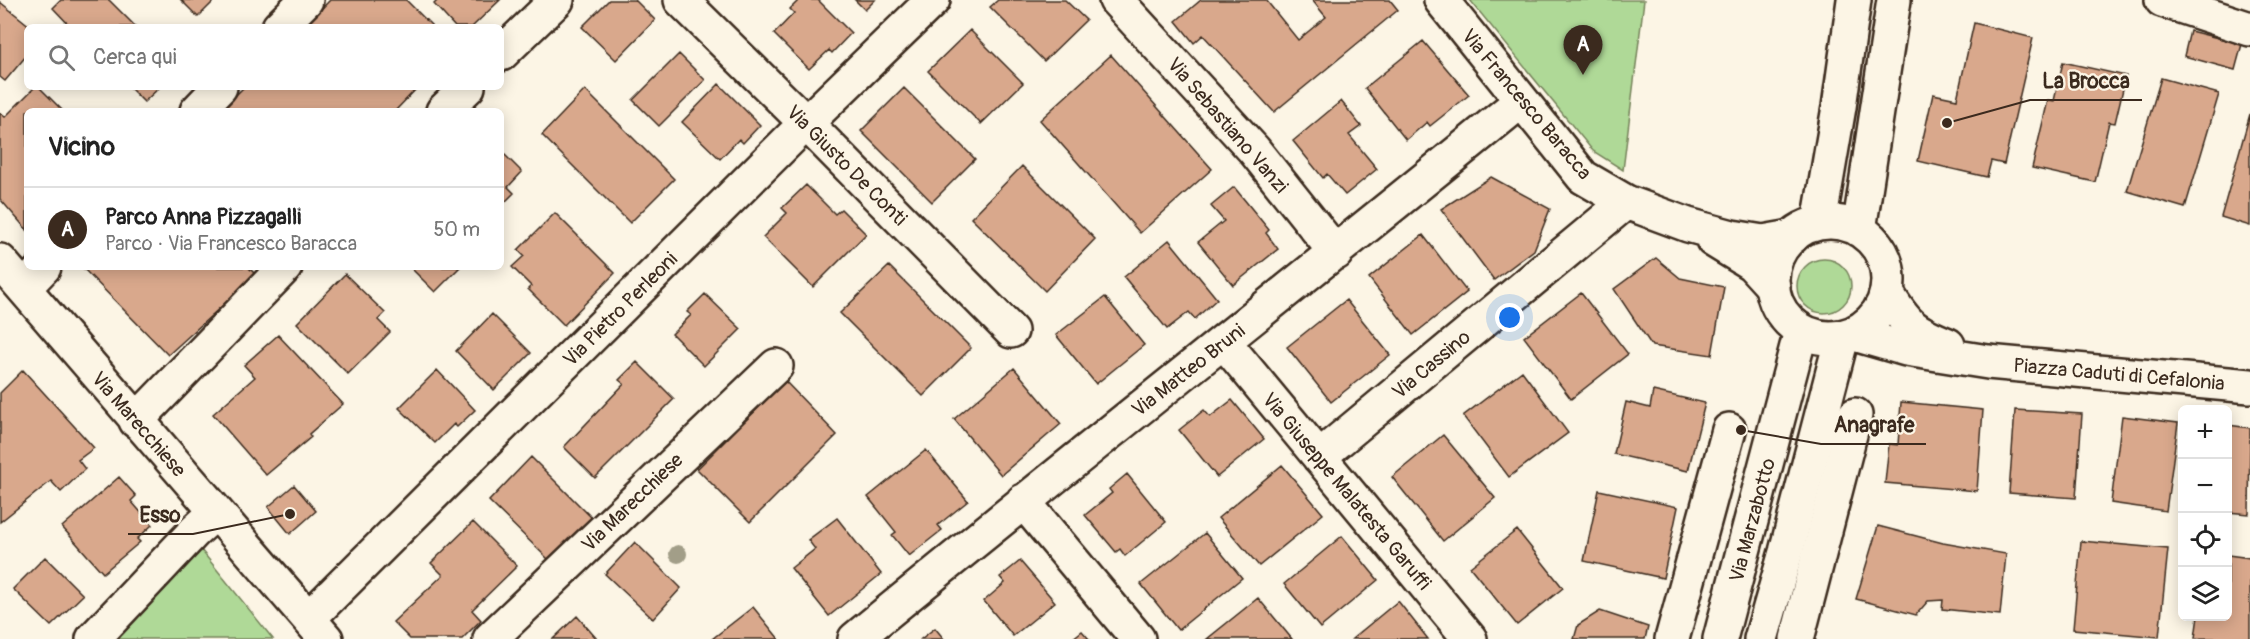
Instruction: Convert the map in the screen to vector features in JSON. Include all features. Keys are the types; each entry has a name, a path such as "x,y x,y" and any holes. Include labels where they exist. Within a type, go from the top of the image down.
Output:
{"street":[{"path":"282,24 306,0"},
{"path":"504,51 556,0"},
{"name":"Via Giusto De Conti","path":"681,0 1011,331"},
{"name":"Via Pietro Perleoni","path":"317,629 806,123 933,0"},
{"name":"Via Sebastiano Vanzi","path":"1116,0 1254,150 1336,253"},
{"name":"Via Francesco Baracca","path":"1441,0 1584,177 1626,202 1688,225 1732,237 1763,242 1805,230"},
{"path":"1805,230 1839,107 1854,0"},
{"path":"1860,230 1894,0"},
{"path":"2162,0 2250,29"},
{"path":"200,108 217,90"},
{"path":"446,108 465,90"},
{"name":"Via Matteo Bruni","path":"855,639 1023,501 1336,253 1521,101"},
{"name":"Via Cassino","path":"1319,457 1626,202"},
{"path":"1848,335 1869,323 1880,310 1887,293 1888,275 1883,257 1874,242 1860,230 1840,223 1805,230 1785,243 1776,256 1772,277 1773,295 1781,313 1801,331 1819,338 1848,335 1906,349 1988,362"},
{"name":"Via Francesco Baracca","path":"1688,225 1752,264 1773,287"},
{"name":"Via Marecchiese","path":"0,261 34,277 136,421 317,629"},
{"path":"136,421 282,270"},
{"path":"1887,293 1902,319 1916,331 1988,362"},
{"name":"Via Marzabotto","path":"1720,639 1801,331"},
{"name":"Via Marzabotto","path":"1761,639 1848,335"},
{"name":"Via Giuseppe Malatesta Garuffi","path":"1224,342 1470,639"},
{"name":"Piazza Caduti di Cefalonia","path":"1988,362 2250,386"},
{"name":"Via Marecchiese","path":"490,639 776,366"},
{"path":"1797,639 1855,415"},
{"path":"1672,639 1729,430"},
{"path":"1023,501 1138,639"},
{"path":"93,639 194,531 215,513"}],"green space":[{"path":"1470,0 1644,0 1623,170 1593,151"},
{"path":"1824,259 1834,261 1843,267 1849,276 1851,286 1849,296 1843,305 1834,311 1824,313 1814,311 1805,305 1799,296 1797,286 1799,276 1805,267 1814,261"},
{"path":"201,550 273,639 118,639"}],"building":[{"path":"61,0 109,0 133,24 68,24 53,8"},
{"path":"181,0 215,0 198,17"},
{"path":"330,0 406,0 430,24 307,24"},
{"path":"438,0 500,0 475,24 452,24 434,4"},
{"path":"609,0 635,0 655,20 616,60 582,27"},
{"path":"799,0 818,0 851,33 832,53 829,50 809,69 774,34 794,13 790,9"},
{"path":"855,0 875,0 865,10"},
{"path":"998,0 1065,0 1086,20 1044,61 990,7"},
{"path":"1201,0 1266,0 1298,40 1326,17 1312,0 1390,0 1398,10 1274,112 1203,35 1194,43 1176,21"},
{"path":"0,2 27,24 24,24 24,59 5,81 0,77"},
{"path":"1974,23 2033,38 2004,164 1991,161 1987,177 1918,161 1933,94 1957,99"},
{"path":"970,30 1023,83 981,124 928,71"},
{"path":"2190,31 2242,44 2235,70 2184,56"},
{"path":"1423,41 1469,95 1430,126 1427,122 1406,140 1365,88"},
{"path":"679,54 705,80 659,126 633,100"},
{"path":"1111,55 1212,169 1140,233 1040,120"},
{"path":"2063,62 2126,76 2115,123 2109,122 2095,182 2032,168 2048,100 2054,101"},
{"path":"2161,78 2219,94 2185,208 2127,191"},
{"path":"719,84 760,125 743,143 739,139 720,159 682,122"},
{"path":"904,88 975,159 932,202 861,131"},
{"path":"32,90 42,90 60,108 24,108 24,227 0,199 0,113 5,117"},
{"path":"132,90 157,90 144,102"},
{"path":"241,90 415,90 398,108 223,108"},
{"path":"585,90 674,179 630,223 542,135"},
{"path":"1341,101 1361,126 1349,135 1377,169 1345,195 1327,174 1323,178 1293,141"},
{"path":"2250,114 2250,226 2221,217"},
{"path":"504,154 522,172 508,187 514,193 504,203"},
{"path":"1022,166 1095,239 1045,291 971,218"},
{"path":"1491,177 1550,209 1534,250 1494,280 1441,209"},
{"path":"806,185 835,214 841,209 866,234 813,287 763,237 787,213 782,208"},
{"path":"1234,187 1269,230 1266,233 1278,249 1233,285 1198,242 1224,221 1211,206"},
{"path":"555,213 615,273 564,325 528,289 531,286 512,267 524,256 518,250"},
{"path":"1423,235 1467,292 1413,335 1369,278"},
{"path":"1169,240 1217,299 1195,319 1189,312 1167,329 1124,277"},
{"path":"1656,258 1680,278 1724,287 1712,355 1652,346 1614,289"},
{"path":"889,266 971,348 923,396 840,313"},
{"path":"85,270 251,270 256,275 168,355"},
{"path":"413,270 457,270 435,292"},
{"path":"345,274 385,313 378,320 390,332 348,374 297,323"},
{"path":"1581,293 1628,354 1571,399 1524,337"},
{"path":"705,294 741,329 704,366 672,334 691,315 687,312"},
{"path":"1105,297 1144,345 1096,384 1056,335"},
{"path":"1346,300 1390,355 1331,402 1287,347"},
{"path":"492,314 531,353 494,390 456,351"},
{"path":"278,335 343,404 309,434 311,437 266,475 213,414 255,377 244,365"},
{"path":"637,362 674,399 595,478 564,447 624,384 619,380"},
{"path":"1014,368 1061,424 1001,475 954,419"},
{"path":"23,370 94,448 78,460 85,469 61,492 51,481 0,522 0,393"},
{"path":"437,370 475,410 457,427 454,424 435,443 399,408"},
{"path":"1522,371 1568,433 1509,477 1463,416"},
{"path":"785,381 837,435 750,522 697,469"},
{"path":"1653,391 1705,403 1688,471 1614,454 1626,402 1650,408"},
{"path":"1232,400 1264,439 1217,477 1179,430 1204,410 1210,417"},
{"path":"1901,402 1983,410 1977,491 1885,483 1889,444 1898,445"},
{"path":"2015,410 2082,414 2076,498 2009,493"},
{"path":"2122,416 2178,423 2166,511 2111,503"},
{"path":"2232,426 2250,428 2249,514 2232,512"},
{"path":"1443,435 1495,498 1443,541 1392,477"},
{"path":"926,450 968,501 938,525 942,530 909,556 892,535 896,532 868,497"},
{"path":"531,457 593,519 550,561 489,501"},
{"path":"1282,465 1323,514 1259,566 1218,518"},
{"path":"1127,474 1166,522 1125,556 1120,549 1116,552 1085,515 1112,493 1109,489"},
{"path":"119,477 136,496 131,501 152,525 137,539 140,542 103,573 62,527"},
{"path":"294,485 316,511 290,534 268,507"},
{"path":"1599,490 1678,507 1663,578 1584,561"},
{"path":"837,518 881,574 829,616 791,568 815,549 808,540"},
{"path":"473,522 517,566 472,610 481,620 462,639 410,639 393,622 443,575 431,563"},
{"path":"1878,526 1943,543 2006,554 2000,615 1942,609 1943,600 1928,601 1916,615 1856,599"},
{"path":"1517,530 1563,588 1517,625 1470,567"},
{"path":"1205,533 1242,578 1178,630 1141,584"},
{"path":"1342,536 1378,580 1320,628 1284,584"},
{"path":"2081,541 2168,549 2159,637 2073,629"},
{"path":"635,542 681,588 653,619 605,574"},
{"path":"2232,556 2250,558 2250,639 2195,638 2197,621 2232,621"},
{"path":"45,557 83,595 51,626 13,589"},
{"path":"1020,561 1055,602 1013,636 984,601 1005,583 1000,577"},
{"path":"1258,598 1292,639 1207,639"},
{"path":"1398,601 1428,639 1352,639"},
{"path":"753,607 779,639 712,639"},
{"path":"1600,611 1648,627 1645,639 1574,639 1578,625"},
{"path":"577,616 597,639 553,639"},
{"path":"935,628 944,639 921,639"},
{"path":"1082,631 1089,639 1072,639"}],"place":[{"name":"Parco Anna Pizzagalli","path":"1583,75"},
{"name":"La Brocca","path":"1947,123"},
{"name":"Anagrafe","path":"1741,430"},
{"name":"Esso","path":"290,514"}]}
